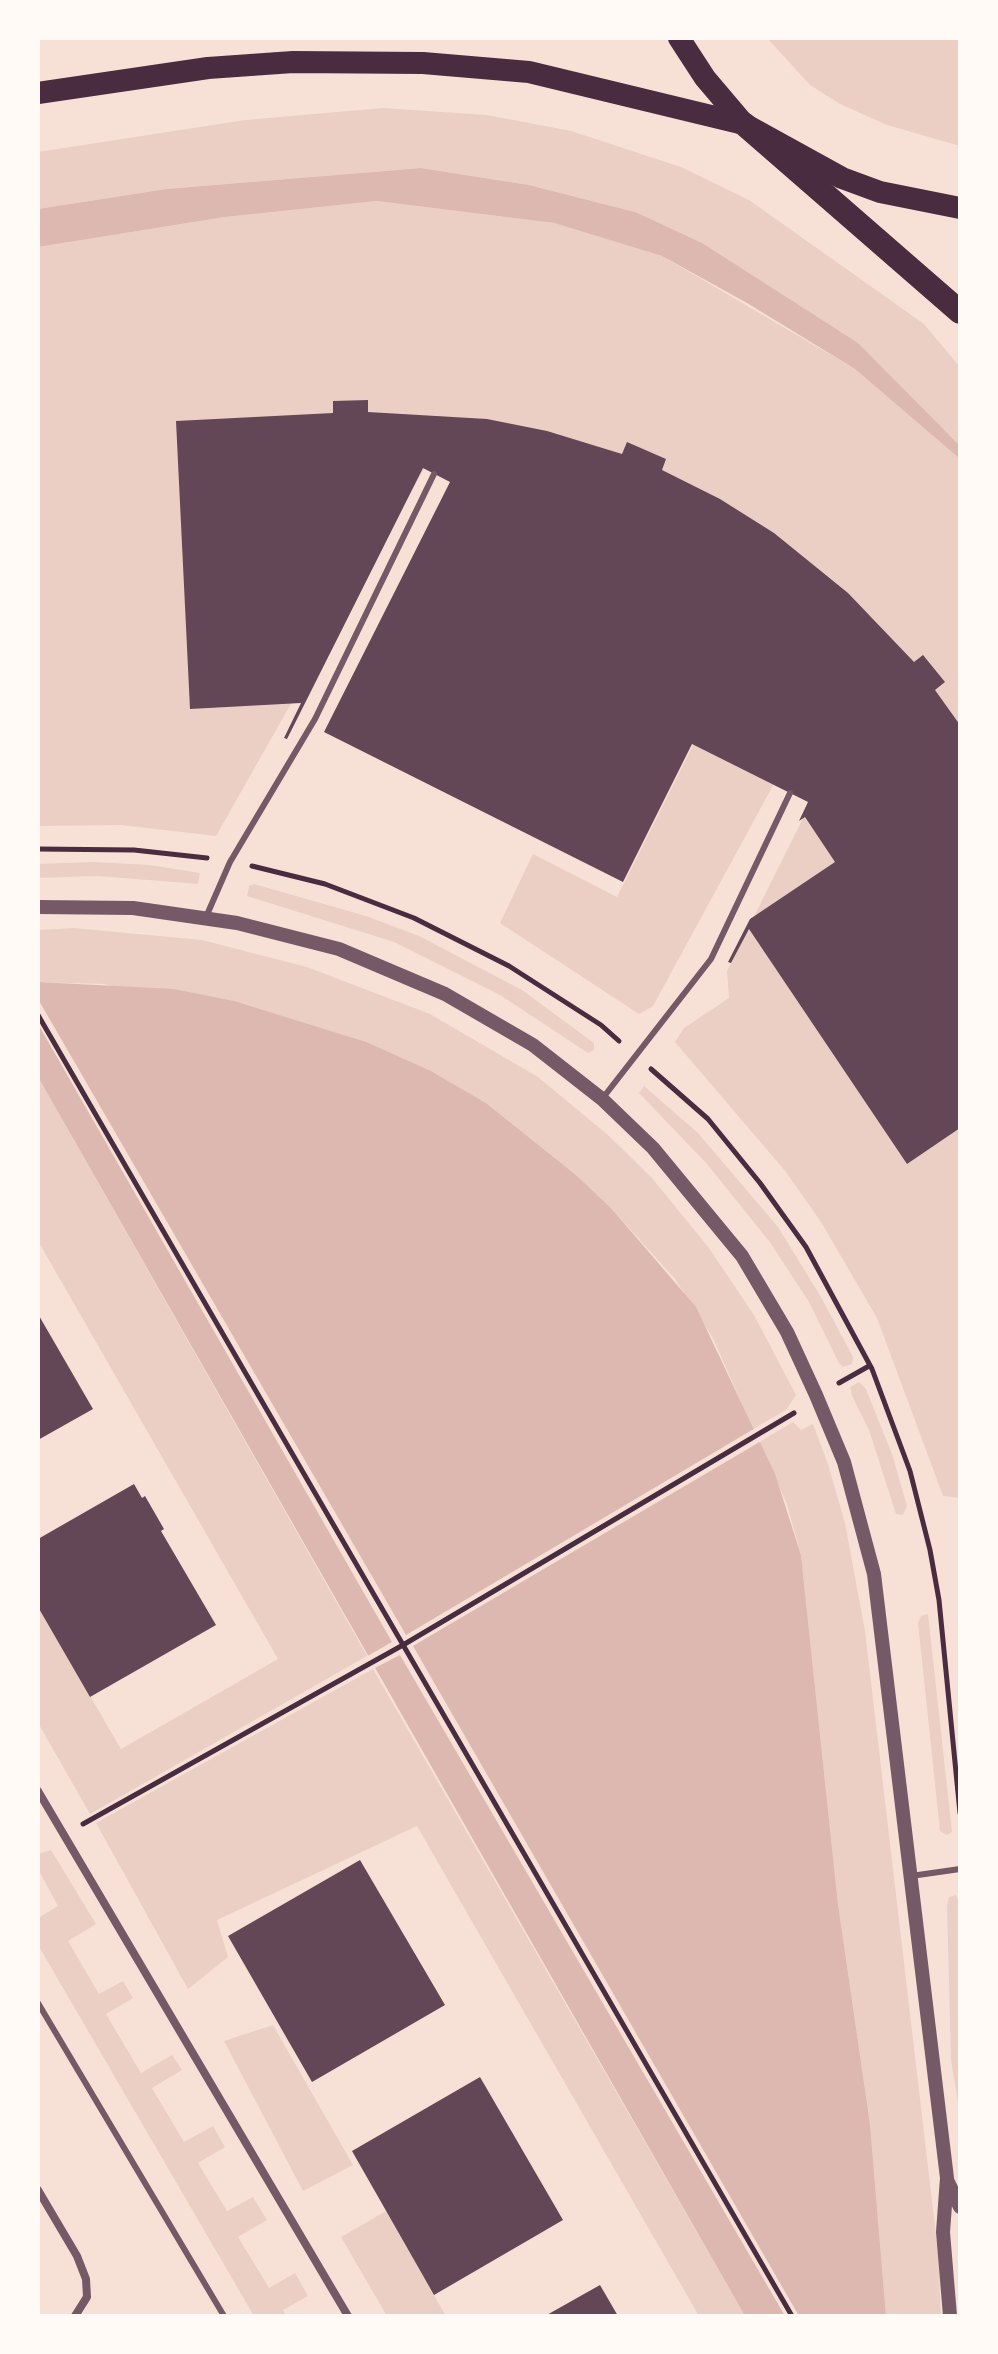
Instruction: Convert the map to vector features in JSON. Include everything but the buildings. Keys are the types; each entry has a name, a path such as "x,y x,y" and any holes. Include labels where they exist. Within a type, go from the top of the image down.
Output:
{"highway":[{"path":"679,38 705,78 744,124 960,312"},
{"path":"38,93 208,68 325,61 451,64 529,72 744,124 842,178 880,192 960,208"}],"street":[{"path":"38,907 133,908 206,917 285,934 402,973 507,1028 602,1099 653,1148 742,1256 787,1332 844,1462 874,1574 947,2178 943,2232 950,2316"},
{"path":"38,1791 348,2316"},
{"path":"947,2178 960,2207"},
{"path":"38,2190 77,2256 86,2279 87,2297 75,2316"}],"lane":[{"path":"206,917 230,862 315,719 434,474"},
{"path":"602,1099 711,959 790,793"},
{"path":"911,1876 960,1869"},
{"path":"38,2003 224,2316"}],"path":[{"path":"38,849 134,850 230,862 325,884 440,931 509,966 601,1025 708,1119 806,1247 872,1369 910,1471 939,1600 960,1813"},
{"path":"38,1015 792,2316"},
{"path":"63,1835 403,1645 790,1416"}],"shaded area":[{"path":"767,38 960,38 960,146 887,125 840,104 810,85"},
{"path":"383,108 487,115 571,131 681,167 749,200 924,324 960,367 960,446 946,432 635,212 529,185 421,168 166,189 38,209 38,152 245,120"},
{"path":"421,168 529,185 635,212 702,243 858,343 960,446 960,459 855,369 747,303 662,256 554,223 377,201 225,217 38,247 38,209 166,189"},
{"path":"377,201 554,223 662,256 855,369 960,459 960,1498 943,1496 877,1318 821,1222 786,1172 675,1042 684,1028 729,998 727,971 817,790 782,769 653,1006 639,1014 500,923 533,854 617,897 767,597 449,425 216,836 121,825 38,826 38,247 225,217"},
{"path":"93,862 150,865 200,873 198,884 98,876 38,878 38,864"},
{"path":"254,884 366,916 419,936 522,990 594,1043 594,1050 588,1053 500,995 394,942 247,896 249,886"},
{"path":"74,928 202,940 307,967 430,1014 538,1077 608,1135 652,1178 709,1248 754,1315 796,1395 786,1410 753,1429 713,1338 675,1279 611,1208 576,1175 486,1103 431,1071 104,984 38,982 38,930"},
{"path":"38,982 174,989 234,1001 366,1042 431,1071 486,1103 576,1175 611,1208 696,1307 775,1474 801,1555 838,1904 870,2124 886,2316 745,2316 38,1077"},
{"path":"38,1077 367,1656 90,1814 38,1723 38,1607 121,1749 278,1659 38,1241"},
{"path":"644,1086 698,1133 778,1227 821,1297 853,1357 852,1364 843,1367 839,1363 809,1302 769,1241 707,1164 639,1093"},
{"path":"859,1382 866,1389 892,1454 907,1506 903,1515 896,1514 869,1430 852,1396 850,1387"},
{"path":"793,1422 801,1430 813,1424 828,1464 845,1523 865,1631 938,2252 941,2316 886,2316 870,2124 838,1904 801,1555 787,1504 759,1442"},
{"path":"928,1614 952,1832 947,1835 940,1831 918,1623 921,1616"},
{"path":"373,1669 745,2316 699,2316 417,1826 217,1920 228,1957 188,1989 96,1823"},
{"path":"51,1850 96,1924 68,1941 99,1994 123,1981 133,1998 106,2014 141,2073 172,2055 182,2070 152,2088 184,2142 213,2126 225,2147 198,2163 227,2211 253,2197 267,2220 238,2237 269,2288 295,2273 308,2296 283,2310 286,2316 254,2316 38,1945 38,1918 58,1906 38,1869 38,1854"},
{"path":"956,1895 960,1906 960,2114 951,2060 947,1906 949,1897"},
{"path":"273,2025 353,2165 303,2191 224,2041"},
{"path":"386,2211 446,2316 387,2316 341,2237"}],"pier":[{"path":"38,999 406,1635 757,1427 763,1440 413,1646 799,2316 785,2316 400,1655 369,1671 364,1658 392,1642 38,1024"}]}
